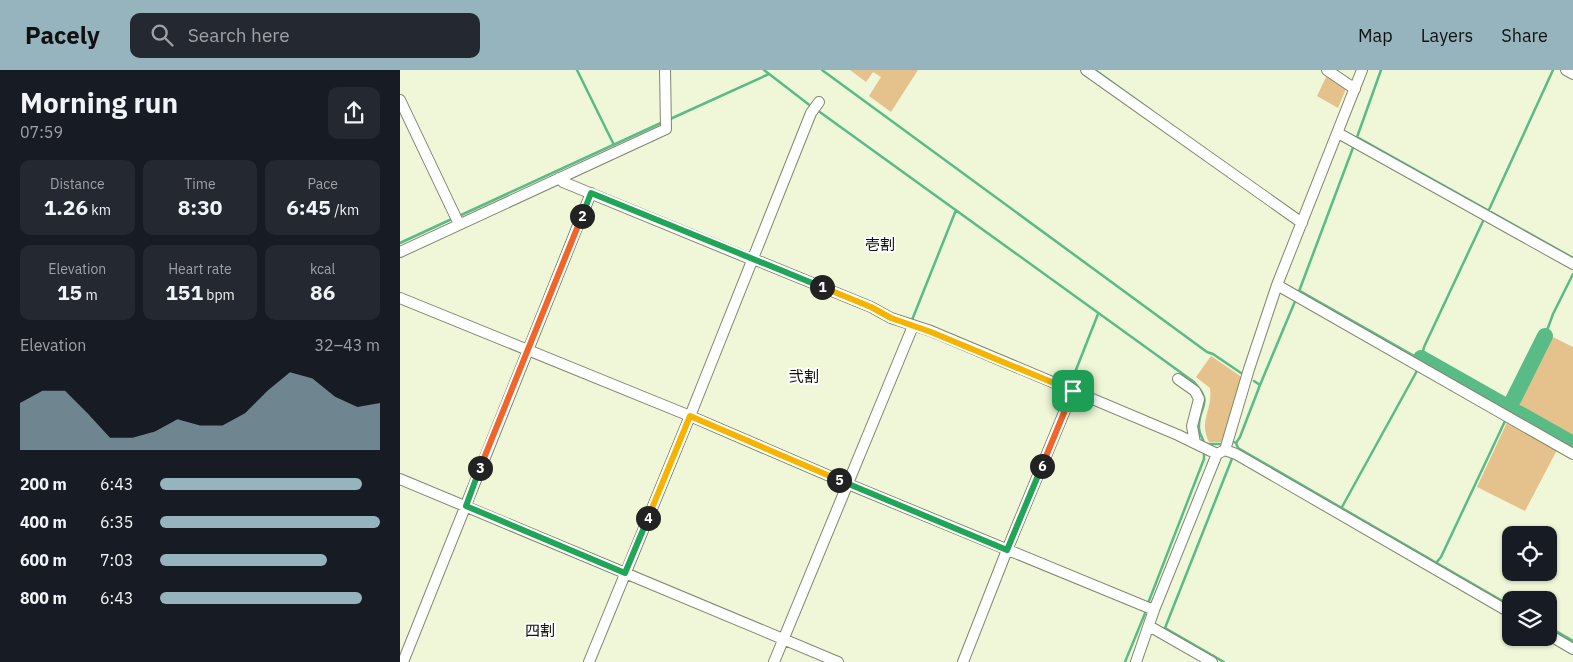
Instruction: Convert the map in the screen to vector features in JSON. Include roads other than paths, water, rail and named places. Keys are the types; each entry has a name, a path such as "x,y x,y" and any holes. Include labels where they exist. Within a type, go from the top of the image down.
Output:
{"street":[{"path":"400,252 457,220 559,178 666,130 665,70"},
{"path":"1086,70 1300,222"},
{"path":"1327,70 1352,87"},
{"path":"1136,662 1149,626 1149,608 1249,369 1300,222 1338,133 1352,87 1362,70"},
{"path":"1566,70 1573,74"},
{"path":"400,100 457,220"},
{"path":"589,662 687,415 816,106"},
{"path":"1338,133 1573,264"},
{"path":"559,178 590,195 871,307 912,329 940,335 1072,394 1216,450 1502,608"},
{"path":"401,662 590,195"},
{"path":"1277,285 1573,454"},
{"path":"400,298 526,351 687,415 848,484 1149,608"},
{"path":"774,662 912,329"},
{"path":"1178,379 1195,391 1199,399 1192,426 1216,450"},
{"path":"962,662 1072,394"},
{"path":"400,479 464,508 838,662"},
{"path":"1149,626 1212,662"},
{"path":"1557,640 1573,649"}],"waterway":[{"path":"577,70 614,145"},
{"path":"764,70 812,107"},
{"path":"822,70 1207,352 1244,375"},
{"path":"1095,70 1152,111"},
{"path":"1356,140 1381,70"},
{"path":"1487,214 1553,70"},
{"path":"668,120 769,74"},
{"path":"817,110 1194,382 1204,396 1205,401 1199,420 1199,428 1204,443"},
{"path":"459,216 663,122"},
{"path":"1357,137 1573,258"},
{"path":"1298,294 1354,145"},
{"path":"912,320 956,210"},
{"path":"400,243 454,218"},
{"path":"1420,364 1424,347 1484,219"},
{"path":"1545,336 1553,314 1573,274"},
{"path":"1300,291 1416,357 1421,358"},
{"path":"1234,442 1236,443 1240,437 1296,299"},
{"path":"1070,385 1098,314"},
{"path":"1509,408 1545,336"},
{"path":"1421,358 1573,444"},
{"path":"1342,507 1418,369"},
{"path":"1254,381 1260,385"},
{"path":"1436,563 1441,557 1506,419"},
{"path":"1236,443 1238,448 1502,601"},
{"path":"1205,444 1220,444"},
{"path":"1147,606 1204,459 1204,451"},
{"path":"1224,662 1165,628 1233,456"},
{"path":"1125,662 1146,611"},
{"path":"1557,632 1573,641"}],"district":[{"name":"壱割","path":"880,245"},
{"name":"弐割","path":"804,377"},
{"name":"四割","path":"540,631"}]}
